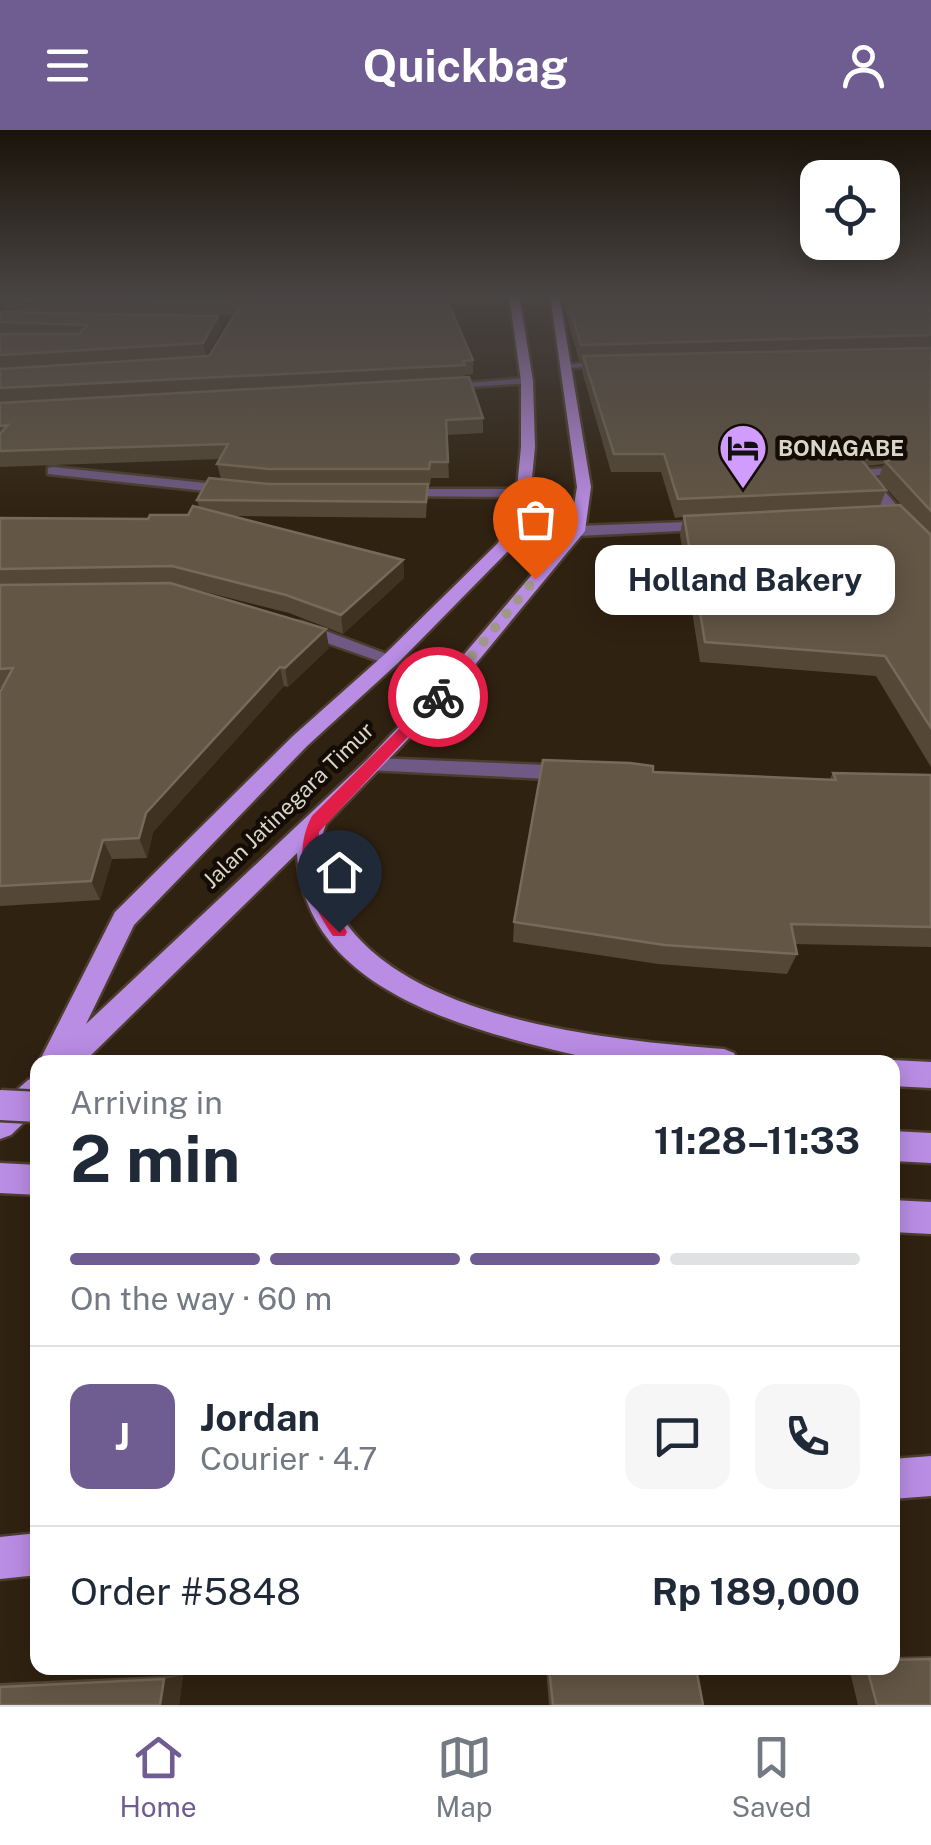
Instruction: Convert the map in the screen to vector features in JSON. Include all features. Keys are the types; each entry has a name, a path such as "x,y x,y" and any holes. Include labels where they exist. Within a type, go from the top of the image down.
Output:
{"main road":[{"name":"Jalan Jatinegara Timur","path":"72,1055 374,765 440,696 576,531 585,497 551,434 527,382 525,368"},
{"name":"Jalan Jatinegara Timur","path":"56,1055 124,919 300,740 391,659 503,548 522,519 524,493 551,434 566,368"},
{"path":"318,820 307,854 326,913 352,950 408,992 535,1034 677,1055"},
{"path":"900,1073 931,1075"},
{"path":"0,1125 30,1097"},
{"path":"0,1105 30,1107"},
{"path":"900,1146 931,1148"},
{"path":"0,1178 30,1180"},
{"path":"900,1216 931,1218"},
{"path":"900,1478 931,1476"},
{"path":"0,1558 30,1555"}],"street":[{"path":"416,387 527,382"},
{"path":"53,471 256,491"},
{"path":"882,471 864,473 864,478 887,517 931,554"},
{"path":"369,492 524,493"},
{"path":"576,531 731,525"},
{"path":"282,621 391,659"},
{"path":"374,765 597,774"}],"building":[{"path":"24,368 414,368 0,388 0,369"},
{"path":"587,368 931,368 931,511 885,461 896,459 893,447 865,448 860,458 886,490 678,499 664,454 614,454"},
{"path":"469,377 483,418 446,420 448,462 430,462 429,469 269,469 217,464 228,444 0,451 0,434 8,425 0,426 0,403"},
{"path":"209,478 269,484 428,484 426,502 197,500"},
{"path":"900,505 931,535 931,728 885,656 705,642 684,516"},
{"path":"193,506 403,560 341,615 286,595 172,566 0,569 0,518 148,519 150,515 188,515"},
{"path":"170,583 326,629 285,668 280,667 146,813 139,838 103,840 91,881 0,886 0,692 13,668 0,669 0,585"},
{"path":"543,760 630,763 653,766 653,772 836,780 833,773 931,775 931,927 791,924 797,954 664,945 514,922"},
{"path":"931,1659 931,1705 877,1705 869,1675 900,1675 900,1660"},
{"path":"550,1675 697,1675 703,1705 553,1705"},
{"path":"164,1679 160,1705 0,1705 0,1687"}],"way so far":[{"path":"438,697 535,579"}],"place":[{"name":"BONAGABE","path":"743,490"},
{"name":"Holland Bakery","path":"535,579"}],"route":[{"path":"339,932 326,913 310,872 307,854 311,832 318,820 438,697"}]}
